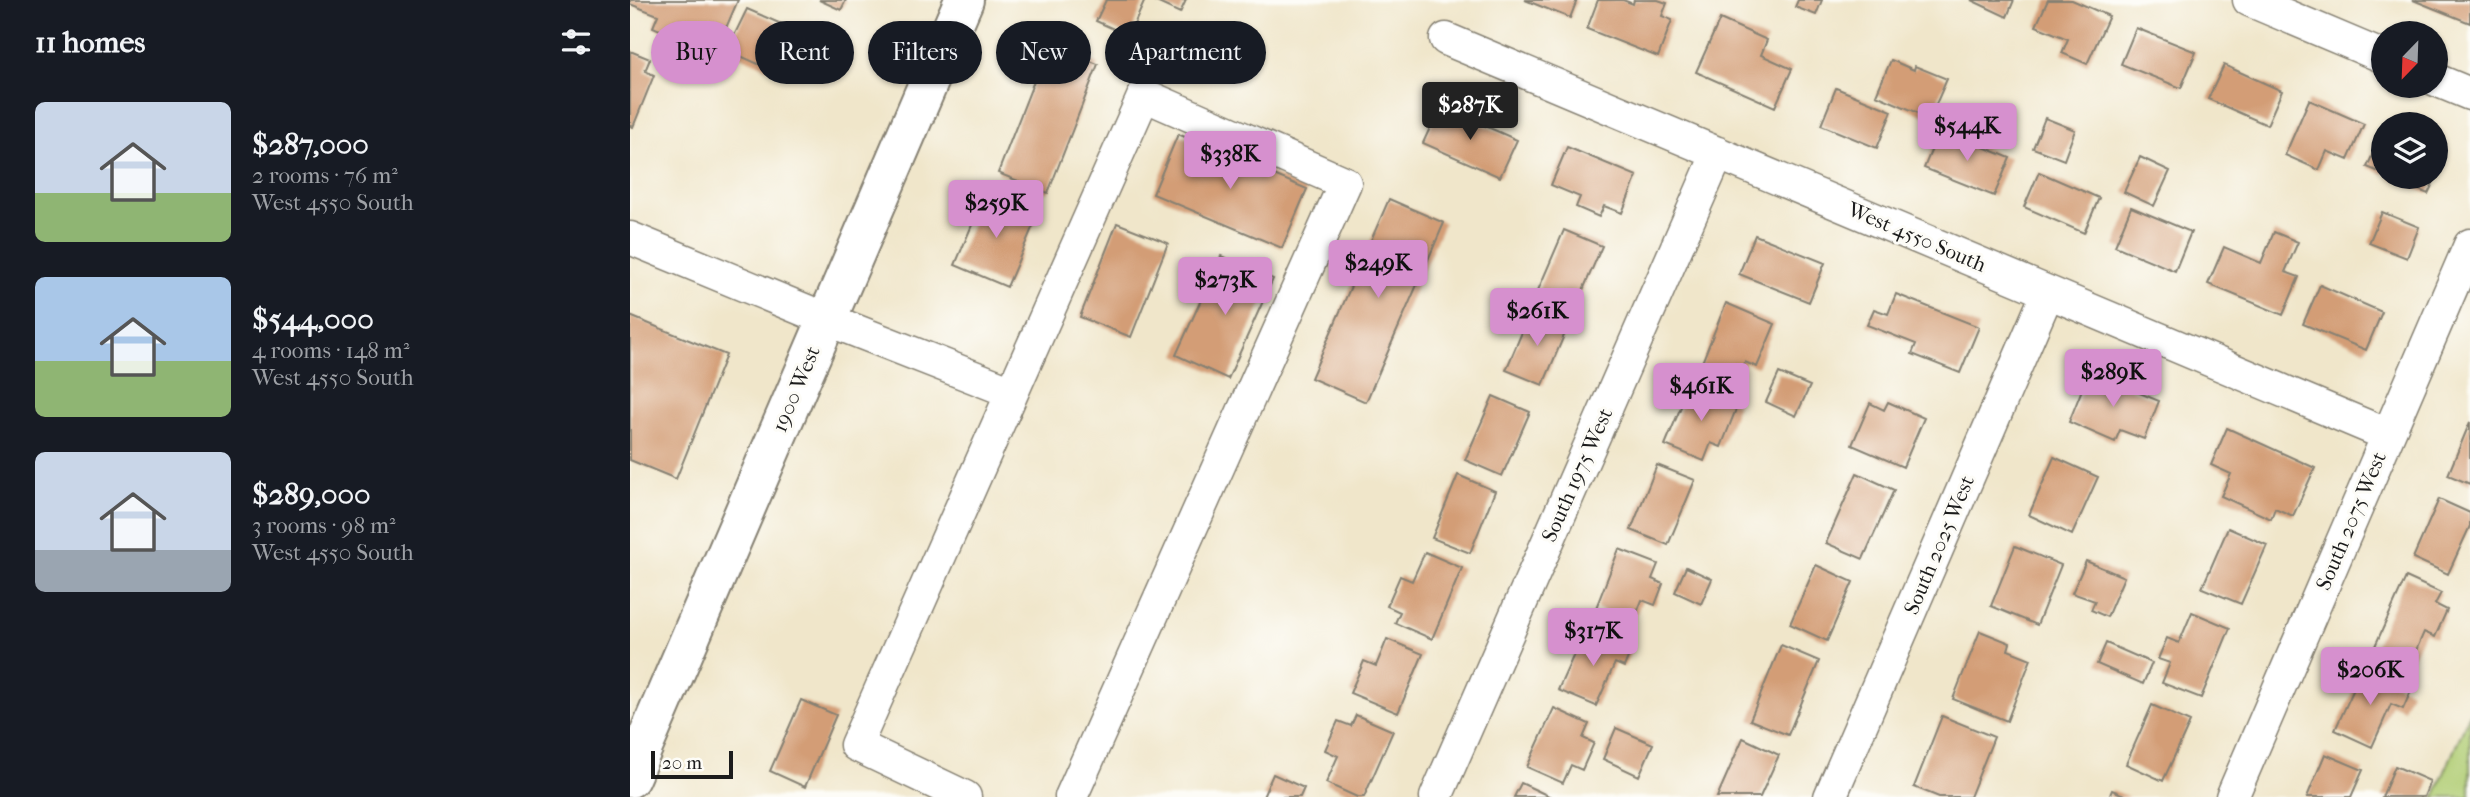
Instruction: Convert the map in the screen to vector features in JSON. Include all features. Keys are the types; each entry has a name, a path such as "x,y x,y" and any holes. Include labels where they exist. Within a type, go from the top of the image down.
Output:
{"main road":[{"name":"1900 West","path":"630,778 964,0"}],"street":[{"path":"2249,0 2371,52"},
{"name":"West 4550 South","path":"1446,38 2388,435"},
{"path":"2448,85 2470,94"},
{"path":"965,797 856,746 1144,95 1345,183 1072,797"},
{"name":"South 1975 West","path":"1436,797 1718,153"},
{"path":"630,237 826,319 1012,392"},
{"name":"South 2075 West","path":"2232,797 2469,247"},
{"name":"South 2025 West","path":"1830,797 2048,292"}],"green space":[{"path":"2470,713 2470,797 2434,797"}],"building":[{"path":"630,0 738,0 729,21 656,21 658,15 630,4"},
{"path":"819,0 846,0 841,10"},
{"path":"1106,0 1145,0 1136,21 1105,21 1105,25 1096,21"},
{"path":"1152,0 1186,0 1180,13"},
{"path":"1525,0 1577,0 1570,18"},
{"path":"1598,0 1623,0 1633,4 1634,0 1658,0 1667,3 1662,16 1672,20 1658,57 1587,29"},
{"path":"1798,0 1822,0 1816,15 1795,7"},
{"path":"1971,0 2014,0 2007,17"},
{"path":"2048,0 2072,0 2109,16 2087,64 2062,53 2068,39 2036,26"},
{"path":"2413,0 2470,0 2470,23"},
{"path":"747,9 775,21 755,21 755,63 741,56 741,21"},
{"path":"1720,19 1767,40 1761,55 1792,69 1775,107 1696,72"},
{"path":"2136,28 2196,52 2181,88 2121,64"},
{"path":"630,51 650,59 645,71 651,74 651,82 633,127 630,126"},
{"path":"1891,60 1947,79 1930,118 1876,95"},
{"path":"1091,61 1098,64 1091,82"},
{"path":"2224,65 2282,91 2267,125 2208,99"},
{"path":"1033,84 1090,84 1048,193 998,173"},
{"path":"1836,88 1892,111 1877,148 1821,125"},
{"path":"2309,100 2364,124 2348,160 2327,151 2319,170 2285,155"},
{"path":"1440,106 1517,140 1500,177 1423,143"},
{"path":"2045,118 2075,130 2064,160 2033,148"},
{"path":"1940,129 2010,158 1994,196 1924,168"},
{"path":"1178,134 1307,189 1282,248 1153,194"},
{"path":"1567,147 1637,176 1622,213 1604,206 1599,217 1576,207 1580,197 1551,185"},
{"path":"2140,157 2170,171 2154,206 2124,192"},
{"path":"2039,172 2099,198 2084,233 2024,207"},
{"path":"2417,189 2430,189 2428,194"},
{"path":"986,192 1038,214 1007,287 955,265"},
{"path":"1389,199 1444,223 1366,402 1311,378"},
{"path":"2131,207 2191,232 2175,271 2115,246"},
{"path":"2382,212 2419,227 2407,258 2369,243"},
{"path":"1117,223 1168,243 1131,337 1080,317"},
{"path":"1564,230 1602,246 1574,311 1536,295"},
{"path":"2274,232 2298,242 2285,272 2299,277 2283,315 2208,284 2224,247 2261,263"},
{"path":"1755,235 1825,263 1809,302 1739,274"},
{"path":"1221,256 1273,279 1228,379 1176,355"},
{"path":"2320,285 2382,312 2366,350 2303,324"},
{"path":"1896,294 1979,327 1960,373 1912,354 1916,344 1867,325 1874,309 1888,314"},
{"path":"1726,303 1775,324 1757,367 1745,362 1736,386 1699,370"},
{"path":"1531,311 1568,326 1543,385 1506,370"},
{"path":"630,316 726,355 676,479 630,460"},
{"path":"2089,372 2159,401 2144,439 2120,430 2115,442 2069,422"},
{"path":"1779,373 1810,386 1796,416 1766,402"},
{"path":"1690,385 1738,404 1721,447 1711,443 1704,461 1665,445"},
{"path":"1493,396 1530,412 1502,476 1465,460"},
{"path":"1888,402 1924,418 1903,467 1852,445 1870,403 1884,410"},
{"path":"2470,422 2470,484 2448,475"},
{"path":"2227,428 2315,468 2293,516 2275,508 2271,519 2221,496 2231,474 2211,465"},
{"path":"2054,457 2098,477 2072,535 2029,515"},
{"path":"1657,465 1695,480 1668,545 1631,530"},
{"path":"1857,473 1894,490 1863,559 1826,543"},
{"path":"1458,475 1495,491 1470,553 1432,538"},
{"path":"2439,499 2470,513 2470,526 2448,574 2413,558"},
{"path":"2228,528 2267,545 2241,604 2202,588"},
{"path":"2015,546 2061,565 2037,625 1991,606"},
{"path":"1619,549 1658,564 1652,579 1663,584 1655,605 1642,600 1633,623 1596,608"},
{"path":"1425,552 1462,568 1432,639 1395,623 1400,612 1387,606 1400,576 1412,581"},
{"path":"2086,561 2124,577 2107,617 2091,610 2095,601 2072,593"},
{"path":"1816,565 1853,582 1827,641 1790,624"},
{"path":"1686,567 1712,579 1701,604 1675,592"},
{"path":"2406,577 2441,593 2435,604 2447,610 2435,637 2424,632 2411,662 2375,646"},
{"path":"2192,612 2230,628 2201,698 2162,683 2170,663 2158,659 2167,638 2179,643"},
{"path":"1980,631 2010,643 2008,650 2031,659 2007,721 1953,699"},
{"path":"1596,633 1632,648 1624,667 1615,663 1596,706 1558,690 1580,641 1591,645"},
{"path":"1387,639 1423,654 1398,713 1350,693 1364,661 1376,666"},
{"path":"2106,643 2152,663 2143,684 2097,664"},
{"path":"1781,645 1819,661 1788,735 1750,720"},
{"path":"2363,669 2411,691 2403,709 2391,704 2372,747 2335,730"},
{"path":"801,700 836,715 805,787 770,771"},
{"path":"2152,705 2190,722 2163,781 2126,764"},
{"path":"1554,708 1589,724 1583,738 1594,743 1582,770 1571,765 1563,783 1527,767"},
{"path":"1356,715 1393,731 1364,797 1357,797 1326,783 1338,756 1325,750 1338,721 1351,726"},
{"path":"1942,716 1994,737 1970,797 1939,797 1914,787"},
{"path":"1616,728 1653,744 1639,776 1603,759"},
{"path":"1743,738 1779,755 1760,797 1717,797"},
{"path":"2325,754 2363,770 2351,797 2307,797"},
{"path":"2395,766 2430,781 2424,797 2382,797"},
{"path":"1273,774 1304,788 1300,797 1263,797"},
{"path":"1521,783 1551,797 1514,797"},
{"path":"2112,790 2129,797 2109,797"}]}
